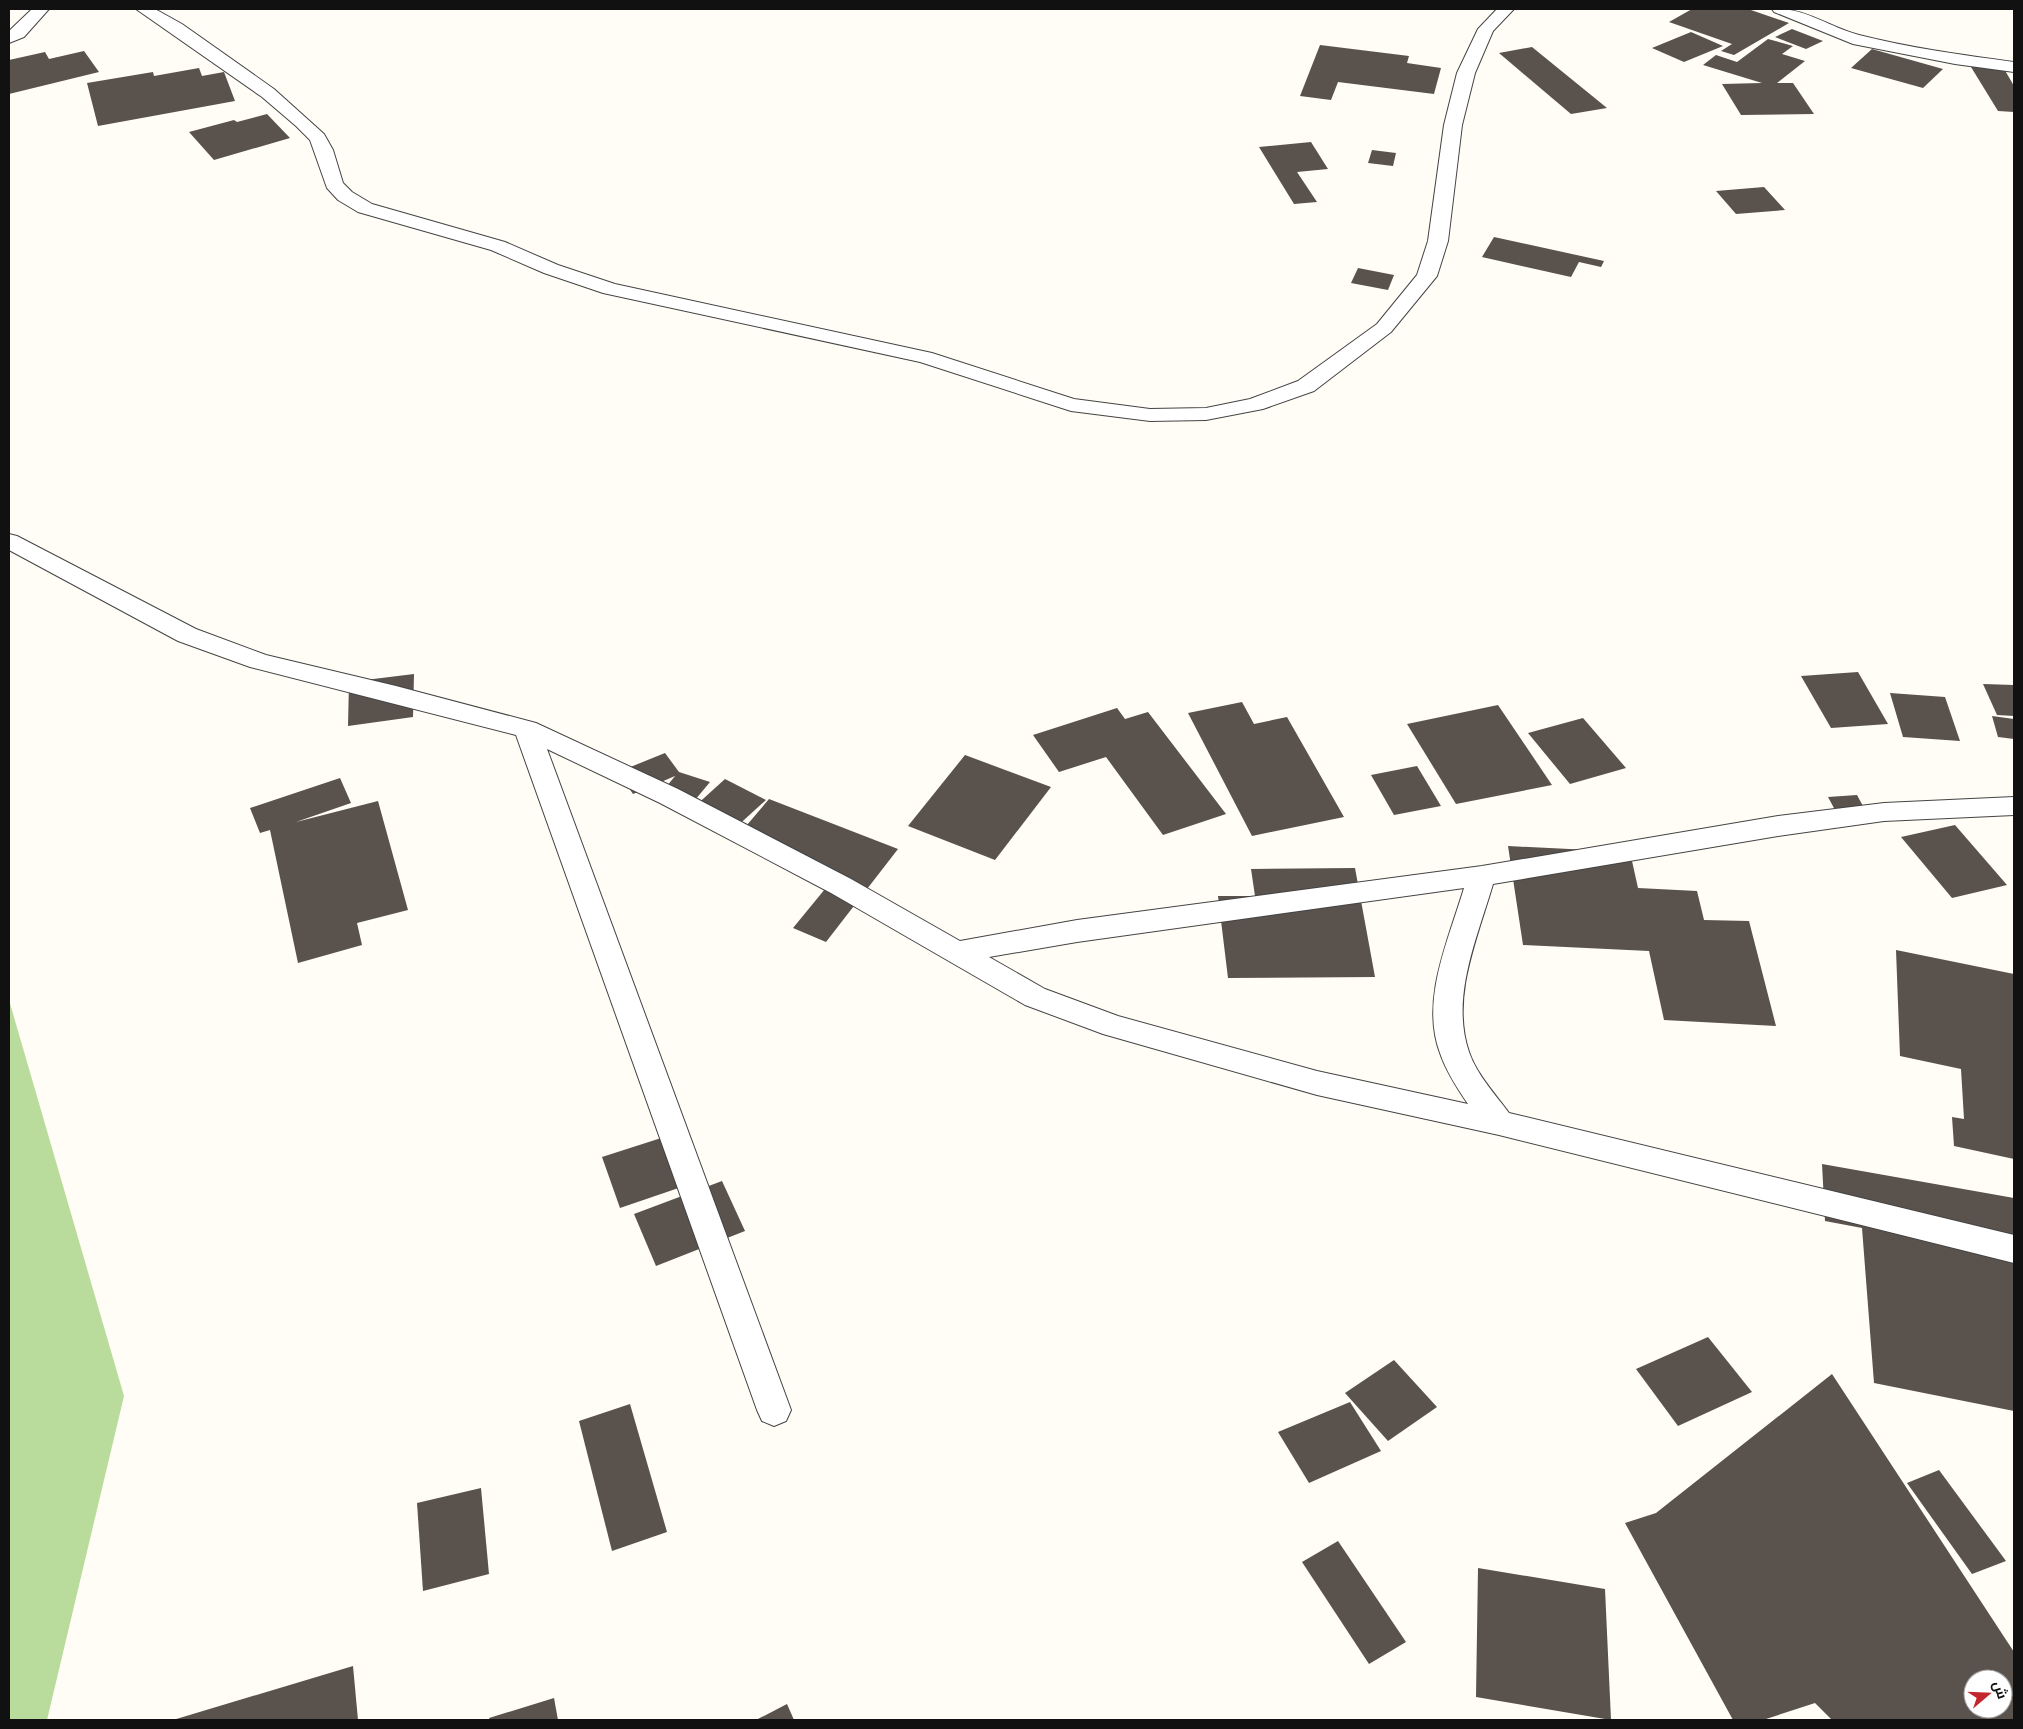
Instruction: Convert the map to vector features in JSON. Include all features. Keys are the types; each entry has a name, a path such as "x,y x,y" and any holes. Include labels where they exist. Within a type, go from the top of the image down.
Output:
{"street":[{"path":"9,38 18,33 41,9"},
{"path":"144,9 176,28 260,88 302,122 318,138 324,150 334,184 345,196 365,208 498,246 551,269 610,289 925,357 1071,405 1150,416 1206,414 1255,404 1306,386 1384,328 1427,276 1438,241 1453,125 1466,73 1486,29 1506,9"},
{"path":"1780,9 1853,39 1954,59 2014,67"},
{"path":"9,542 196,638 259,661 396,694 528,729 669,796 841,886 1035,997 1113,1026 1317,1084 1498,1124 2014,1250"},
{"path":"528,729 549,794 774,1410"},
{"path":"956,952 1077,931 1482,876 1778,826 1884,812 2014,806"},
{"path":"1482,876 1459,952 1450,999 1448,1028 1454,1052 1466,1076 1498,1124"}],"green space":[{"path":"9,1000 124,1396 47,1720 9,1720"}],"building":[{"path":"1692,9 1748,9 1789,23 1734,55 1721,51 1732,44 1669,22"},
{"path":"1792,29 1823,41 1806,49 1775,37"},
{"path":"1691,32 1723,46 1684,62 1652,48"},
{"path":"1768,39 1793,46 1782,54 1805,61 1777,83 1793,83 1814,114 1741,115 1722,84 1762,83 1703,65 1716,55 1737,62"},
{"path":"1320,45 1409,56 1407,63 1441,68 1434,94 1338,82 1331,100 1300,96"},
{"path":"1532,47 1607,108 1571,114 1499,53"},
{"path":"1872,49 1943,69 1923,88 1851,68"},
{"path":"84,51 99,72 9,94 9,60 45,52 49,59"},
{"path":"1971,67 2003,67 2014,86 2014,112 1998,111"},
{"path":"199,68 202,76 224,72 235,101 98,126 87,83 153,72 154,76"},
{"path":"267,114 290,138 214,160 189,132 234,120 237,122"},
{"path":"1311,142 1328,169 1297,172 1317,202 1294,204 1259,147"},
{"path":"1372,150 1396,153 1393,166 1368,163"},
{"path":"1764,187 1785,210 1736,214 1716,191"},
{"path":"1494,237 1604,261 1601,267 1579,262 1571,277 1482,257"},
{"path":"1358,268 1394,275 1388,290 1351,283"},
{"path":"1858,672 1888,724 1831,728 1801,676"},
{"path":"414,674 413,717 348,726 349,682"},
{"path":"1983,684 2014,685 2014,716 1997,715"},
{"path":"1890,693 1945,697 1960,741 1903,737"},
{"path":"1242,702 1254,724 1287,717 1344,817 1252,836 1188,713"},
{"path":"1498,705 1552,785 1456,804 1407,724"},
{"path":"1117,708 1125,719 1148,712 1226,814 1163,835 1106,757 1059,772 1033,735"},
{"path":"1992,716 2014,719 2014,739 1998,737"},
{"path":"1583,718 1626,768 1570,784 1528,733"},
{"path":"665,753 679,772 710,782 690,806 659,796 675,776 633,794 618,772"},
{"path":"965,755 1051,787 995,860 908,826"},
{"path":"1417,766 1441,806 1394,815 1371,775"},
{"path":"340,778 351,803 296,822 378,801 408,910 357,923 362,945 298,963 270,830 260,833 250,808"},
{"path":"725,779 766,800 734,829 693,808"},
{"path":"1857,795 1871,821 1842,823 1828,797"},
{"path":"769,799 898,849 826,942 793,928 834,878 735,839"},
{"path":"1955,825 2007,885 1952,898 1901,837"},
{"path":"1508,846 1630,852 1638,888 1697,891 1704,920 1749,921 1776,1026 1664,1020 1649,951 1523,945"},
{"path":"1355,868 1375,977 1228,978 1218,896 1255,896 1251,869"},
{"path":"1896,950 2014,974 2014,1159 1954,1146 1952,1117 1964,1119 1961,1069 1900,1056"},
{"path":"683,1131 702,1180 620,1208 602,1157"},
{"path":"1822,1164 2014,1198 2014,1411 1874,1383 1862,1228 1825,1221"},
{"path":"722,1181 745,1231 656,1266 634,1214"},
{"path":"1708,1337 1752,1392 1678,1426 1636,1369"},
{"path":"1394,1360 1437,1407 1388,1441 1345,1393"},
{"path":"1832,1374 2014,1652 2014,1720 1832,1720 1815,1703 1763,1720 1733,1720 1625,1523 1656,1513"},
{"path":"1350,1402 1381,1451 1309,1483 1278,1432"},
{"path":"630,1404 667,1532 612,1551 579,1421"},
{"path":"1939,1470 2006,1561 1972,1574 1907,1483"},
{"path":"481,1488 489,1574 423,1591 417,1503"},
{"path":"1338,1541 1406,1642 1369,1664 1302,1562"},
{"path":"1478,1568 1605,1589 1611,1720 1476,1697"},
{"path":"353,1666 358,1720 173,1720"},
{"path":"554,1698 558,1720 490,1720 489,1718"},
{"path":"787,1704 794,1720 756,1720"}]}
